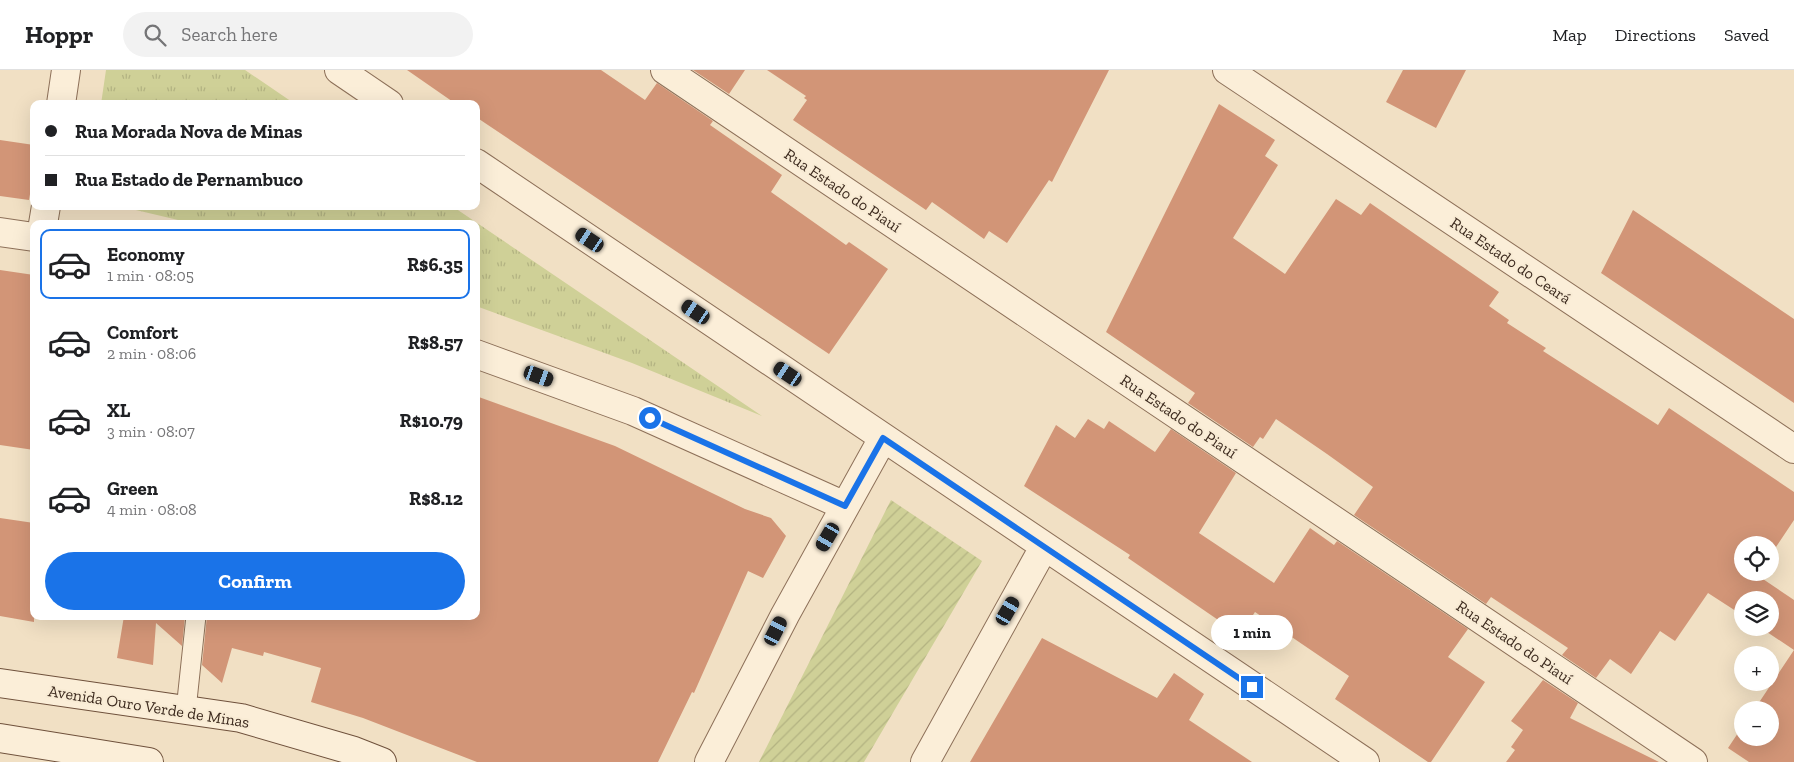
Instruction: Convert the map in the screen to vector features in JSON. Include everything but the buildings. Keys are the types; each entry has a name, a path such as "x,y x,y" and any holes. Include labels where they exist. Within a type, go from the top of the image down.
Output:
{"street":[{"path":"62,100 66,70"},
{"path":"339,70 383,100"},
{"name":"Rua Estado do Piauí","path":"665,70 1693,762"},
{"name":"Rua Estado do Ceará","path":"1227,70 1794,449"},
{"path":"480,166 1364,762"},
{"path":"0,232 30,236"},
{"path":"480,355 632,410 845,506"},
{"path":"709,762 785,614 883,438"},
{"path":"925,762 1044,547"},
{"name":"Avenida Ouro Verde de Minas","path":"0,683 241,718 354,751 382,762"},
{"path":"0,738 148,762"}],"lane":[{"path":"186,710 196,620"}],"green space":[{"path":"106,70 245,70 289,100 102,100"},
{"path":"136,210 458,210 473,220 178,220"},
{"path":"480,225 762,416 632,363 480,307"},
{"path":"891,500 982,561 864,762 759,762"}],"route":[{"path":"650,418 845,506 883,438 1252,687"}]}
